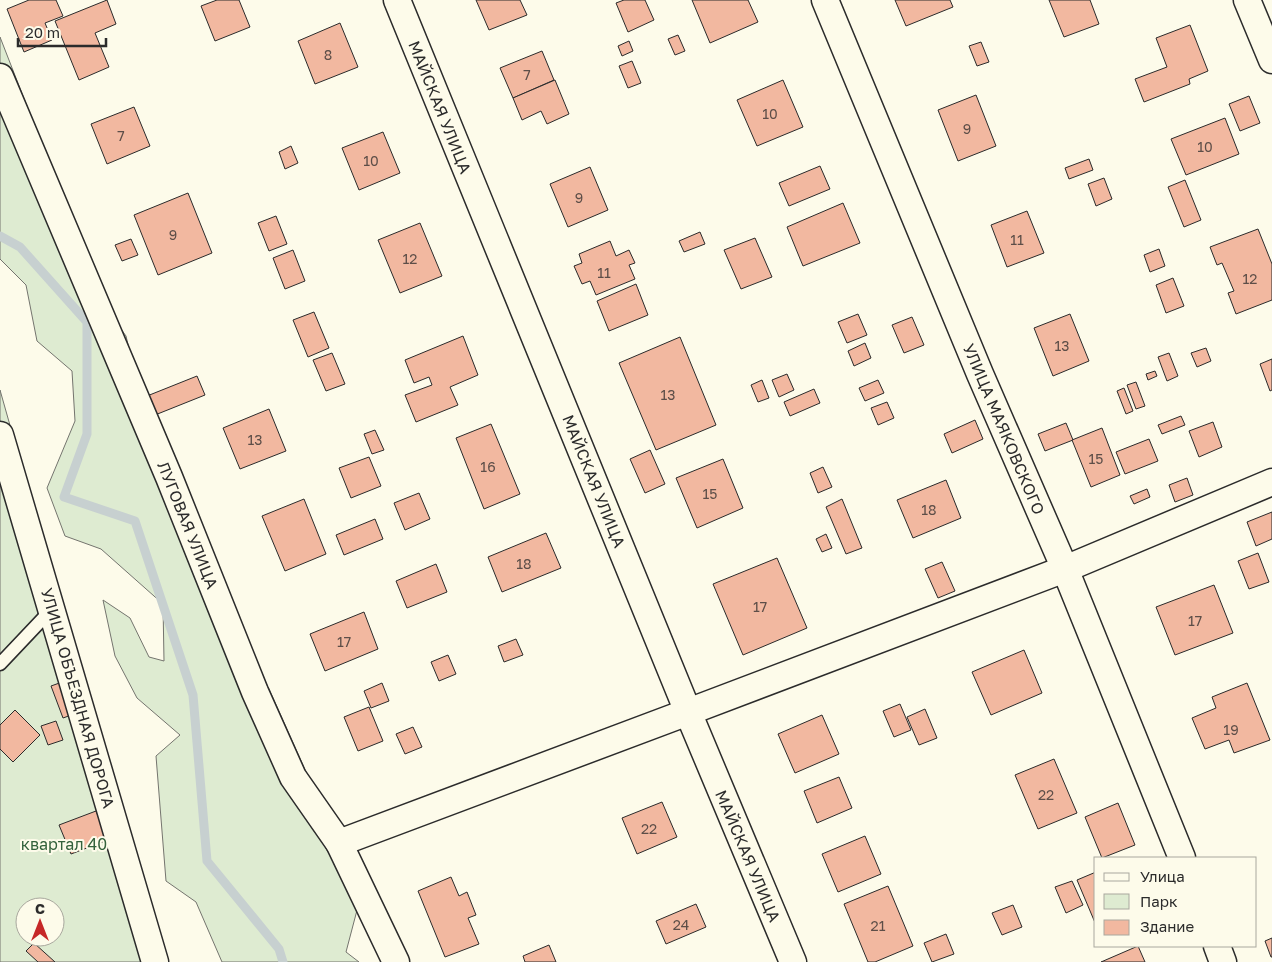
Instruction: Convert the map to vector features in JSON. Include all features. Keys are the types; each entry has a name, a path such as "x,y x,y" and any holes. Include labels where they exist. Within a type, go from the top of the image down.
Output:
{"street":[{"name":"МАЙСКАЯ УЛИЦА","path":"397,0 688,712 793,962"},
{"name":"УЛИЦА МАЯКОВСКОГО","path":"825,0 980,374 1065,569 1182,857"},
{"path":"1246,0 1272,60"},
{"name":"ЛУГОВАЯ УЛИЦА","path":"0,77 165,468 255,692 293,777 338,843 396,962"},
{"name":"УЛИЦА ОБЪЕЗДНАЯ ДОРОГА","path":"0,435 155,962"},
{"path":"338,843 1065,569 1272,482"},
{"path":"1217,947 1223,962"}],"lane":[{"path":"0,664 52,609"}],"green space":[{"path":"0,37 37,132 57,240 126,336 161,485 269,689 361,895 346,952 359,962 222,962 196,902 166,881 156,756 180,735 137,698 115,656 103,600 130,618 149,657 164,661 163,604 101,549 65,536 47,488 75,421 72,371 37,341 26,285 0,259"},
{"name":"квартал 40","path":"0,390 105,761 167,962 0,962"}],"building":[{"path":"29,0 56,0 63,16 45,23 52,40 24,52 7,9"},
{"path":"107,0 116,24 95,33 109,67 79,80 55,21"},
{"path":"217,0 239,0 250,27 215,41 201,6"},
{"path":"476,0 520,0 527,15 489,30"},
{"path":"624,0 645,0 654,20 628,32 616,3"},
{"path":"692,0 748,0 758,22 710,43"},
{"path":"895,0 950,0 953,7 906,26"},
{"path":"1049,0 1090,0 1099,24 1064,37"},
{"path":"340,23 358,67 315,84 298,41"},
{"path":"1190,25 1208,71 1189,79 1190,84 1144,102 1135,79 1167,67 1156,38"},
{"path":"678,35 685,51 675,55 668,39"},
{"path":"629,41 633,51 622,56 618,46"},
{"path":"981,42 989,62 977,66 969,46"},
{"path":"542,51 554,80 513,98 500,68"},
{"path":"632,61 641,83 628,88 619,66"},
{"path":"555,80 569,114 547,124 541,111 522,120 513,98"},
{"path":"783,80 803,127 757,146 737,100"},
{"path":"976,95 996,146 958,161 938,110"},
{"path":"1249,96 1260,123 1240,131 1229,104"},
{"path":"134,107 150,146 107,164 91,124"},
{"path":"1225,118 1239,154 1186,175 1171,139"},
{"path":"383,132 400,173 359,190 342,148"},
{"path":"291,146 298,163 285,169 279,152"},
{"path":"1089,159 1093,170 1069,179 1065,168"},
{"path":"820,166 830,189 789,206 779,183"},
{"path":"590,167 608,210 568,227 550,184"},
{"path":"1104,178 1112,199 1096,206 1088,184"},
{"path":"1185,180 1201,220 1184,227 1168,187"},
{"path":"188,193 212,253 158,275 134,215"},
{"path":"843,203 860,243 803,266 787,227"},
{"path":"1027,211 1044,253 1007,267 991,225"},
{"path":"276,216 287,244 269,251 258,223"},
{"path":"420,223 442,276 400,293 378,240"},
{"path":"1258,229 1272,264 1272,300 1236,314 1228,293 1234,291 1222,263 1217,265 1210,247"},
{"path":"700,232 705,244 684,252 679,241"},
{"path":"755,238 772,277 741,289 724,250"},
{"path":"131,239 138,255 122,261 115,245"},
{"path":"610,241 616,256 629,250 635,263 629,265 635,279 596,295 590,281 582,284 574,266 582,263 579,254"},
{"path":"1159,249 1165,266 1150,272 1144,255"},
{"path":"293,250 305,281 285,289 273,258"},
{"path":"1173,278 1184,306 1166,313 1156,285"},
{"path":"636,284 648,315 609,331 597,301"},
{"path":"314,312 329,348 308,357 293,320"},
{"path":"858,314 867,335 847,343 838,322"},
{"path":"1070,314 1089,361 1053,376 1034,328"},
{"path":"912,317 924,345 904,353 892,325"},
{"path":"463,336 478,375 450,387 458,405 416,422 405,395 432,385 429,377 414,383 405,360"},
{"path":"680,337 716,425 656,450 619,363"},
{"path":"865,343 871,358 854,366 848,351"},
{"path":"1206,348 1211,361 1197,367 1191,353"},
{"path":"332,353 345,384 326,391 313,360"},
{"path":"1169,353 1178,376 1167,381 1158,357"},
{"path":"1272,359 1272,390 1270,391 1260,364"},
{"path":"1155,371 1157,376 1148,380 1146,374"},
{"path":"787,374 794,390 779,397 772,380"},
{"path":"197,376 205,395 155,415 147,396"},
{"path":"762,380 769,398 758,402 751,385"},
{"path":"878,380 884,393 865,401 859,388"},
{"path":"1136,382 1145,406 1136,409 1127,385"},
{"path":"1124,388 1133,411 1126,414 1117,391"},
{"path":"814,389 820,403 790,416 784,402"},
{"path":"887,402 894,418 878,425 871,408"},
{"path":"269,409 286,451 240,469 223,428"},
{"path":"1181,416 1185,425 1162,434 1158,425"},
{"path":"975,420 983,439 952,453 944,434"},
{"path":"1213,422 1222,447 1199,457 1189,431"},
{"path":"1066,423 1073,440 1045,451 1038,434"},
{"path":"491,424 520,494 484,509 456,438"},
{"path":"1102,428 1120,475 1091,487 1072,440"},
{"path":"375,430 384,450 372,454 364,434"},
{"path":"1149,439 1158,461 1125,474 1116,452"},
{"path":"650,450 665,484 645,493 630,459"},
{"path":"369,457 381,486 351,498 339,468"},
{"path":"723,459 743,508 697,528 676,478"},
{"path":"823,467 832,487 818,493 810,473"},
{"path":"1187,478 1193,495 1175,502 1169,485"},
{"path":"946,480 961,518 913,538 897,500"},
{"path":"1147,489 1150,497 1134,504 1130,496"},
{"path":"419,493 430,519 405,530 394,503"},
{"path":"304,499 326,554 285,571 262,516"},
{"path":"842,499 862,548 846,554 826,507"},
{"path":"1272,512 1272,539 1256,546 1247,522"},
{"path":"375,519 383,539 344,555 336,535"},
{"path":"546,533 561,568 502,592 488,557"},
{"path":"826,534 832,548 822,552 816,539"},
{"path":"1258,553 1269,582 1249,589 1238,561"},
{"path":"777,558 807,628 743,655 713,584"},
{"path":"942,562 955,591 938,598 925,569"},
{"path":"436,564 447,592 407,608 396,581"},
{"path":"1214,585 1233,633 1175,655 1156,607"},
{"path":"364,612 378,649 325,671 310,634"},
{"path":"516,639 523,655 504,662 498,646"},
{"path":"1024,650 1042,693 991,715 972,672"},
{"path":"448,655 456,674 439,681 431,662"},
{"path":"65,681 77,713 63,718 51,686"},
{"path":"382,683 389,701 371,708 364,691"},
{"path":"1247,683 1270,740 1234,753 1229,740 1205,749 1192,718 1216,708 1212,697"},
{"path":"900,704 911,730 894,737 883,711"},
{"path":"369,707 383,741 358,751 344,717"},
{"path":"925,709 937,738 919,745 907,717"},
{"path":"15,710 40,735 13,762 0,749 0,725"},
{"path":"822,715 839,754 795,773 778,734"},
{"path":"56,721 63,740 48,745 41,726"},
{"path":"413,727 422,747 405,754 396,734"},
{"path":"1054,759 1077,813 1038,829 1015,775"},
{"path":"839,777 852,808 817,823 804,791"},
{"path":"662,802 677,837 637,854 622,818"},
{"path":"1118,803 1135,845 1102,857 1085,817"},
{"path":"96,811 108,840 71,854 59,825"},
{"path":"865,836 881,874 838,892 822,854"},
{"path":"1094,873 1094,920 1077,880"},
{"path":"451,877 459,896 467,892 476,915 468,918 479,944 445,957 418,891"},
{"path":"1072,881 1083,905 1066,913 1055,887"},
{"path":"888,886 913,946 875,962 868,962 844,904"},
{"path":"696,904 706,927 666,944 656,921"},
{"path":"1013,905 1022,927 1002,935 992,913"},
{"path":"946,934 954,954 932,962 924,943"},
{"path":"1272,938 1272,957 1271,957 1265,941"},
{"path":"549,945 556,962 525,962 523,956"},
{"path":"30,947 38,947 55,962 38,962 26,951"},
{"path":"1138,947 1145,962 1101,962"}],"waterway":[{"path":"0,236 20,247 87,322 87,434 64,497 135,521 193,695 207,861 279,949 283,962"}]}
